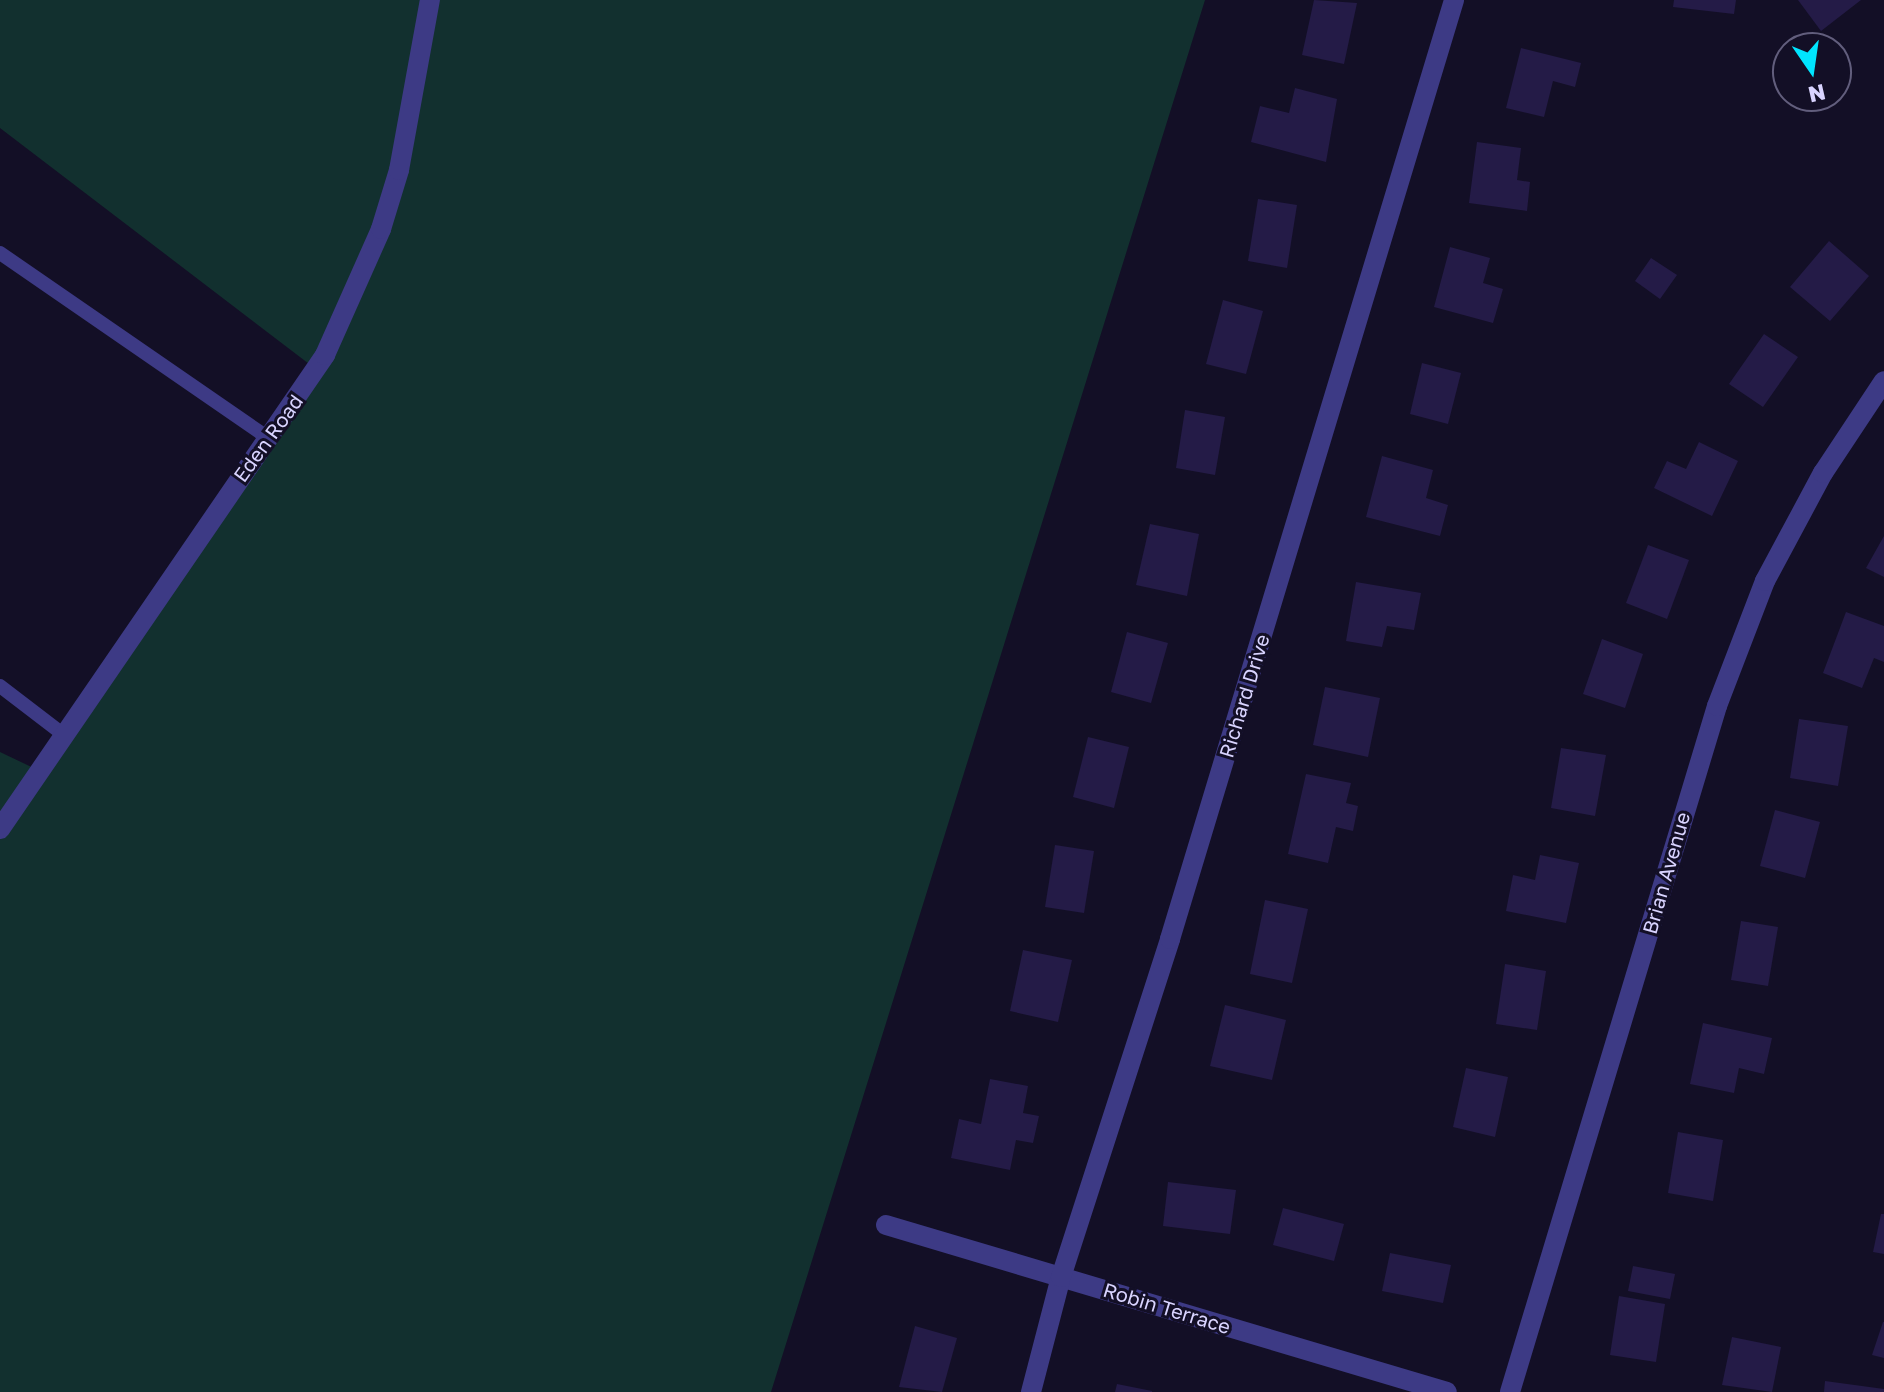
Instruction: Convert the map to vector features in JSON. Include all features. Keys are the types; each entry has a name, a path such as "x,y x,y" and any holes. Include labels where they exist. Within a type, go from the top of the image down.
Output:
{"street":[{"name":"Eden Road","path":"0,829 325,355 381,229 423,62 430,0"},
{"name":"Richard Drive","path":"1031,1392 1061,1277 1170,939 1454,0"},
{"name":"Brian Avenue","path":"1510,1392 1717,706 1765,581 1823,473 1884,381"},
{"name":"Robin Terrace","path":"886,1225 1447,1392"}],"lane":[{"path":"0,253 268,438"},
{"path":"0,686 64,735"}],"green space":[{"path":"0,0 1205,0 771,1392 0,1392 0,752 42,772 317,370 0,128"}],"building":[{"path":"1314,0 1357,3 1344,64 1302,55"},
{"path":"1674,0 1736,0 1734,14 1673,7"},
{"path":"1798,0 1861,0 1821,31"},
{"path":"1521,48 1581,63 1575,87 1553,81 1544,117 1506,108"},
{"path":"1295,88 1337,99 1326,162 1251,142 1260,106 1289,113"},
{"path":"1477,142 1521,148 1517,180 1530,182 1527,211 1469,203"},
{"path":"1258,199 1297,205 1287,268 1248,261"},
{"path":"1829,241 1869,276 1830,321 1790,287"},
{"path":"1450,247 1490,258 1483,283 1503,289 1493,323 1434,307"},
{"path":"1651,258 1677,275 1660,299 1635,281"},
{"path":"1223,300 1263,311 1246,374 1206,364"},
{"path":"1764,334 1798,357 1763,407 1729,384"},
{"path":"1422,363 1461,373 1448,424 1410,414"},
{"path":"1185,410 1225,417 1215,475 1176,468"},
{"path":"1699,442 1738,461 1712,516 1654,488 1667,461 1686,469"},
{"path":"1382,456 1433,470 1426,498 1448,505 1440,536 1366,517"},
{"path":"1150,524 1199,534 1187,596 1136,585"},
{"path":"1884,536 1884,577 1866,568"},
{"path":"1648,545 1689,560 1667,619 1626,603"},
{"path":"1356,582 1421,593 1414,630 1387,626 1382,647 1346,641"},
{"path":"1846,612 1884,626 1884,662 1874,658 1862,688 1823,673"},
{"path":"1127,632 1168,643 1151,703 1111,692"},
{"path":"1602,639 1643,654 1625,708 1583,694"},
{"path":"1325,687 1380,698 1368,757 1313,745"},
{"path":"1799,719 1848,726 1838,786 1790,778"},
{"path":"1088,737 1129,747 1114,808 1073,797"},
{"path":"1561,748 1606,755 1595,816 1551,808"},
{"path":"1306,774 1351,783 1346,803 1358,806 1353,831 1336,827 1328,863 1288,854"},
{"path":"1775,810 1820,822 1805,878 1760,866"},
{"path":"1055,845 1094,851 1084,913 1045,907"},
{"path":"1540,855 1579,863 1566,923 1506,911 1513,875 1535,880"},
{"path":"1265,900 1308,909 1292,983 1250,974"},
{"path":"1741,921 1778,927 1768,986 1731,980"},
{"path":"1023,950 1072,960 1058,1022 1010,1011"},
{"path":"1505,964 1546,971 1537,1030 1496,1024"},
{"path":"1225,1005 1286,1020 1272,1080 1210,1066"},
{"path":"1703,1023 1772,1038 1764,1074 1739,1068 1734,1093 1690,1084"},
{"path":"1466,1068 1508,1077 1495,1137 1453,1127"},
{"path":"990,1079 1028,1086 1023,1113 1039,1116 1033,1143 1016,1140 1010,1170 951,1158 959,1119 981,1124"},
{"path":"1678,1132 1723,1140 1713,1201 1668,1193"},
{"path":"1168,1182 1236,1190 1230,1234 1163,1226"},
{"path":"1283,1208 1344,1224 1334,1261 1273,1245"},
{"path":"1881,1214 1884,1214 1884,1254 1873,1252"},
{"path":"1390,1253 1451,1265 1443,1303 1382,1291"},
{"path":"1633,1266 1675,1274 1670,1299 1628,1291"},
{"path":"1619,1296 1665,1304 1656,1362 1610,1355"},
{"path":"1884,1322 1884,1358 1872,1355"},
{"path":"915,1326 957,1338 942,1392 899,1387"},
{"path":"1732,1337 1781,1347 1772,1392 1722,1385"},
{"path":"1825,1381 1884,1389 1884,1392 1824,1392"},
{"path":"1117,1384 1152,1391 1152,1392 1115,1392"}]}
